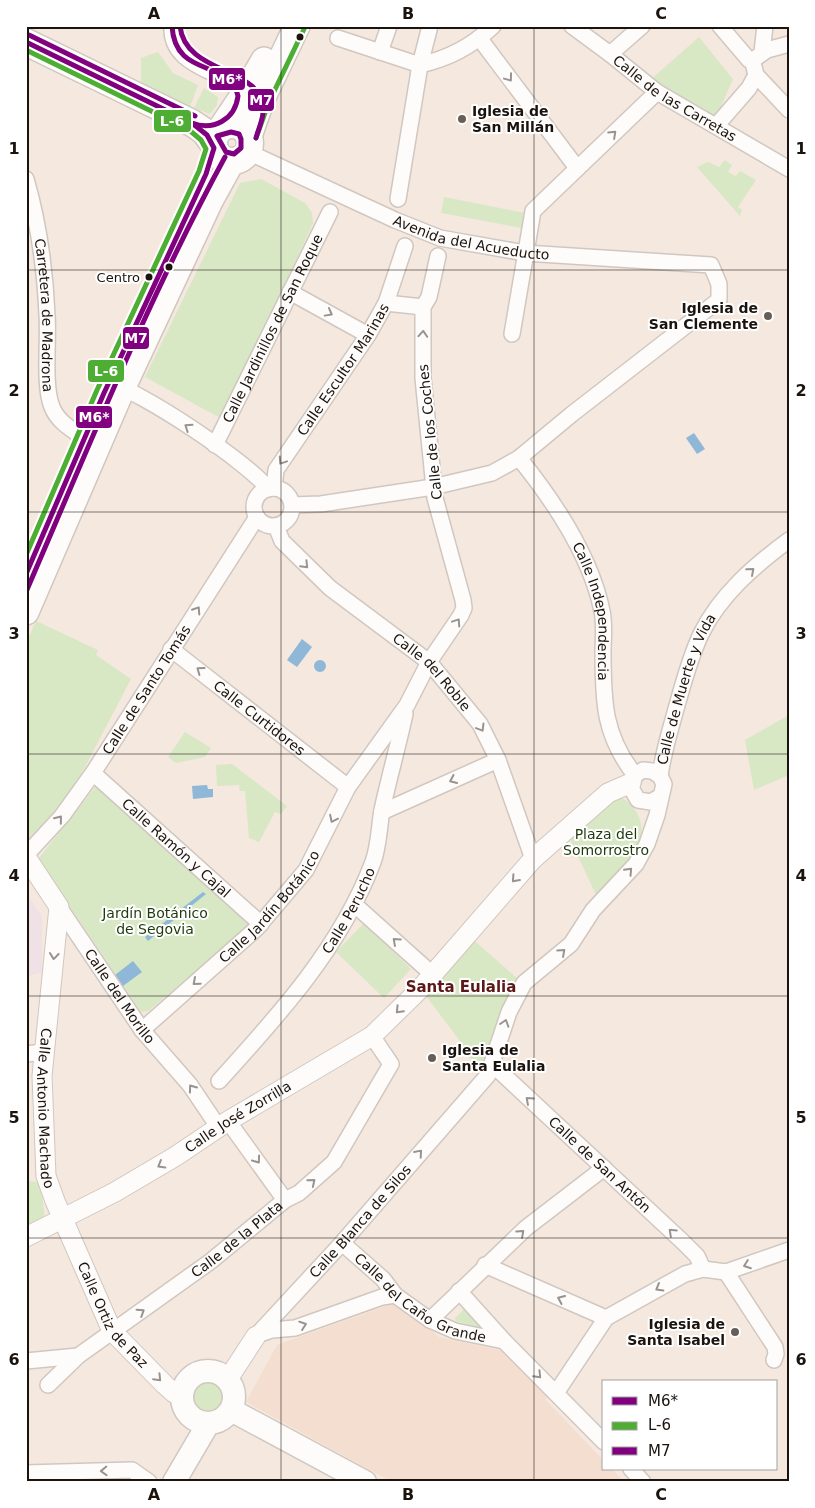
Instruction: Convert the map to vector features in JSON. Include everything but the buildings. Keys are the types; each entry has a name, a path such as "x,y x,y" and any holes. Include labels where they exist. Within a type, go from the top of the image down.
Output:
{"highway":[{"path":"26,42 228,126"}],"main road":[{"path":"26,612 119,382 213,195 228,126 280,26"},
{"path":"228,126 297,26"},
{"path":"26,575 84,438 119,382"},
{"path":"212,1371 228,1379 234,1394 231,1410 222,1420 208,1424 199,1422 188,1414 183,1406 182,1395 186,1383 199,1372 212,1371"},
{"path":"231,1410 365,1482"},
{"path":"174,1482 208,1424"}],"street":[{"name":"Avenida del Acueducto","path":"172,26 173,42 228,126 324,188 432,235 525,253 711,265 719,284 719,300 572,414 519,458"},
{"path":"380,52 388,26"},
{"path":"398,199 420,65 430,26"},
{"path":"338,38 420,65 454,55 480,39 493,26"},
{"name":"Calle de las Carretas","path":"572,26 657,92 785,167"},
{"path":"610,54 642,26"},
{"path":"720,26 747,58 789,44"},
{"path":"716,126 749,88 756,76 757,56 765,26"},
{"path":"480,39 577,168"},
{"path":"756,76 789,110"},
{"path":"512,334 533,211 657,92"},
{"name":"Carretera de Madrona","path":"26,179 37,219 44,265 49,399 54,413 62,422 84,438"},
{"name":"Calle Jardinillos de San Roque","path":"215,445 330,212"},
{"name":"Calle Escultor Marinas","path":"271,488 276,470 368,334 386,303 405,246"},
{"name":"Calle de los Coches","path":"429,662 464,608 433,487 423,378 422,307 429,297 438,256"},
{"path":"290,292 368,334"},
{"path":"386,303 422,307"},
{"path":"119,382 215,445 271,488 286,494 292,505 288,519 276,526 265,525 257,517 254,509 258,495 271,488"},
{"path":"292,505 321,504 433,487 484,476 519,458"},
{"name":"Calle Independencia","path":"519,458 559,513 587,568 599,600 604,621 604,706 619,754 633,779"},
{"name":"Calle de Santo Tomás","path":"26,856 62,816 93,773 257,517"},
{"name":"Calle del Roble","path":"276,526 282,541 316,576 429,662 480,724 498,760 533,859"},
{"name":"Calle de Muerte y Vida","path":"660,776 667,742 695,648 701,634 718,606 741,580 789,540"},
{"name":"Calle Curtidores","path":"171,649 348,787"},
{"name":"Calle Jardín Botánico","path":"142,1030 262,924 306,870 348,787 368,762 407,705 429,662"},
{"name":"Calle Perucho","path":"219,1081 262,1034 326,954 355,905 373,862 382,812 407,705"},
{"path":"382,812 498,760"},
{"path":"368,762 391,772"},
{"path":"648,770 660,776 664,784 660,797 651,802 638,800 632,793 633,779 648,770"},
{"name":"Calle Ramón y Cajal","path":"93,773 262,924"},
{"name":"Calle José Zorrilla","path":"26,1237 146,1174 372,1036 432,974 533,859 608,793 633,779"},
{"name":"Calle Blanca de Silos","path":"228,1379 256,1336 282,1305 344,1245 488,1075 493,1065 509,1012 524,983 571,944 596,907 636,864 643,852 657,815 660,797"},
{"name":"Calle del Morillo","path":"26,856 142,1030 224,1125 285,1200"},
{"path":"355,905 432,974"},
{"name":"Calle Antonio Machado","path":"59,907 35,1053 41,1100 44,1164 54,1201 64,1218"},
{"name":"Calle de la Plata","path":"48,1384 78,1356 212,1261 334,1162 391,1064 372,1036"},
{"name":"Calle de San Antón","path":"493,1065 692,1250 703,1268"},
{"path":"430,1320 526,1228 604,1168"},
{"name":"Calle Ortiz de Paz","path":"64,1218 112,1331 165,1386 174,1393 182,1395"},
{"name":"Calle del Caño Grande","path":"344,1245 383,1279 394,1295 430,1320 455,1331 504,1340"},
{"path":"556,1393 606,1318 679,1276 703,1268 726,1272 789,1250"},
{"path":"485,1266 606,1318"},
{"path":"726,1272 775,1347 776,1354 774,1360"},
{"name":"Calle del Caño Grande","path":"459,1291 602,1440"},
{"path":"256,1336 272,1330 295,1328 382,1297 394,1295"},
{"path":"26,1361 78,1356"},
{"path":"26,1473 55,1478 132,1470 149,1482"},
{"path":"632,1470 643,1482"}],"shaded area":[{"path":"26,894 42,916 42,972 26,977"},
{"path":"397,1302 439,1337 509,1352 551,1397 545,1399 602,1459 602,1470 613,1470 624,1482 392,1482 246,1402 277,1345"}],"green space":[{"path":"699,37 733,79 715,120 649,81"},
{"path":"158,52 173,73 198,85 190,107 141,82 141,58"},
{"path":"204,88 218,97 217,105 210,114 194,108"},
{"path":"725,160 732,165 728,172 736,176 740,171 756,180 738,207 742,210 740,216 697,167 708,162 719,167"},
{"path":"261,179 305,203 312,213 313,223 224,420 145,377 240,183"},
{"path":"444,197 525,213 522,228 441,213"},
{"path":"36,621 98,650 96,655 131,679 75,786 26,845 26,643"},
{"path":"789,715 789,775 754,790 745,740"},
{"path":"185,732 211,748 205,757 176,763 168,757"},
{"path":"232,764 287,806 281,814 275,812 259,842 249,838 245,791 240,791 239,785 217,786 216,765"},
{"name":"Jardín Botánico de Segovia","path":"97,785 254,923 148,1011 141,1012 38,859"},
{"name":"Plaza del Somorrostro","path":"618,797 627,801 638,815 641,839 637,850 623,871 597,897 568,835"},
{"path":"364,923 411,969 384,998 336,952"},
{"path":"469,936 518,979 505,1005 482,1064 466,1056 469,1053 423,992"},
{"path":"26,1181 41,1182 45,1221 26,1230"},
{"path":"465,1308 486,1330 456,1321 455,1318"},
{"path":"208,1383 214,1384 219,1388 223,1393 223,1405 219,1410 214,1414 208,1415 202,1414 197,1410 193,1405 192,1399 193,1393 197,1388 202,1384"}],"water":[{"path":"694,433 705,449 697,454 686,438"},
{"path":"302,639 312,647 297,667 287,660"},
{"path":"318,660 322,660 326,666 322,672 318,672 314,668 314,664"},
{"path":"207,785 208,789 213,789 213,797 193,799 192,786"},
{"path":"203,892 206,894 148,941 145,937"},
{"path":"133,961 142,972 123,986 115,975"}],"transit line":[{"name":"M6*","path":"172,26 175,43 182,54 203,67 224,76 233,84 238,96 232,111 222,122 208,126 192,123"},
{"name":"M7","path":"180,26 185,42 196,54 252,86 260,97 263,115 256,138"},
{"name":"L-6","path":"256,138 269,102 304,29"},
{"name":"M7","path":"29,35 195,116"},
{"name":"M6*","path":"26,42 192,123 207,135 214,148 206,174 104,393 26,574"},
{"name":"L-6","path":"26,50 188,129 201,140 206,149 199,171 97,390 26,555"},
{"name":"M7","path":"231,132 239,134 241,139 241,148 234,154 226,152 217,136 231,132"},
{"name":"M7","path":"26,592 145,318 225,157"}],"place":[{"name":"Iglesia de San Millán","path":"462,119"},
{"name":"Centro","path":"149,277"},
{"name":"Iglesia de San Clemente","path":"768,316"},
{"name":"Iglesia de Santa Eulalia","path":"432,1058"},
{"name":"Iglesia de Santa Isabel","path":"735,1332"}],"district":[{"name":"Santa Eulalia","path":"461,987"}]}
